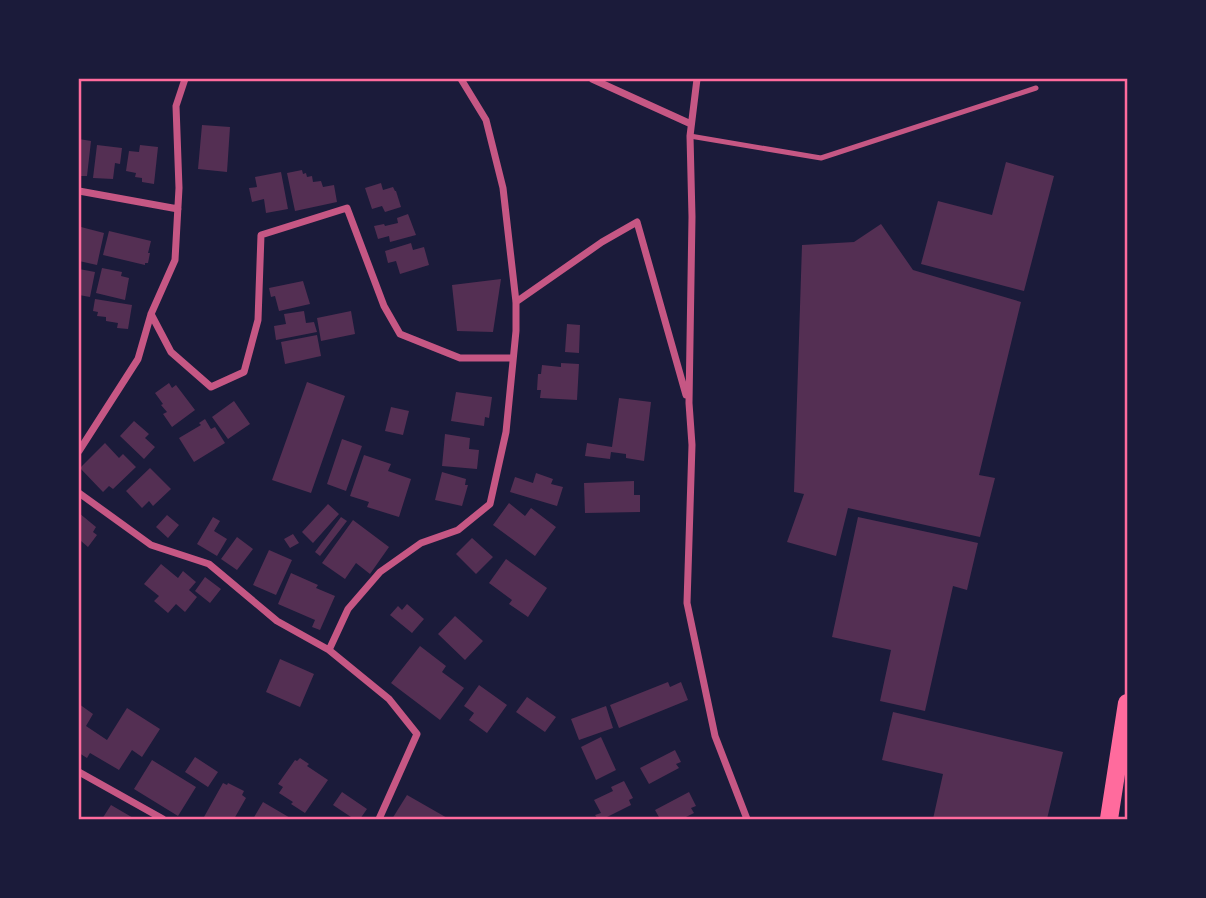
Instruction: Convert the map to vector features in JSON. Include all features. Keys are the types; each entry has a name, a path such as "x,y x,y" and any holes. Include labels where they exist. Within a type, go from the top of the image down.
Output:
{"main road":[{"path":"1109,819 1127,703"}],"street":[{"path":"79,451 138,359 151,314 175,260 180,188 176,106 185,79"},
{"path":"329,650 348,609 380,572 421,543 458,530 490,504 506,432 516,331 516,302 503,188 486,120 461,79"},
{"path":"592,79 691,124"},
{"path":"697,79 690,136 692,217 689,403 692,445 687,603 715,736 747,819"},
{"path":"79,191 178,209"},
{"path":"151,314 171,352 211,387 244,372 258,320 261,235 347,208 384,306 400,334 460,358 513,358"},
{"path":"516,302 602,242 637,222 689,403"},
{"path":"79,493 151,545 209,564 277,621 329,650 389,699 417,734 379,819"},
{"path":"79,772 163,819"}],"lane":[{"path":"690,136 821,158 1036,88"}],"building":[{"path":"202,125 230,127 227,172 198,169"},
{"path":"79,139 91,141 87,176 79,176"},
{"path":"97,145 122,148 120,164 115,163 113,179 93,178"},
{"path":"140,145 158,147 154,184 142,182 142,178 135,177 136,173 126,171 129,151 139,152"},
{"path":"1006,162 1054,176 1024,291 921,264 938,201 992,215"},
{"path":"302,170 307,177 312,176 313,182 321,181 323,187 334,185 337,202 295,211 287,173"},
{"path":"281,172 288,209 266,213 264,199 252,202 249,188 257,187 255,177"},
{"path":"381,183 383,190 393,187 401,207 385,212 382,206 372,209 365,188"},
{"path":"408,214 416,235 390,242 389,236 378,239 374,226 398,223 397,218"},
{"path":"881,224 913,270 1021,302 979,475 995,478 980,537 848,508 836,556 787,542 804,494 794,492 802,245 854,242"},
{"path":"81,227 104,233 97,265 79,261"},
{"path":"109,231 151,241 148,263 145,265 103,255"},
{"path":"411,243 413,250 424,247 429,265 400,274 396,261 388,263 385,251"},
{"path":"102,268 122,272 121,276 129,278 125,300 96,293"},
{"path":"79,269 95,272 90,297 79,295"},
{"path":"501,279 493,332 457,331 452,285"},
{"path":"303,281 310,304 279,311 275,296 271,297 269,288"},
{"path":"95,299 132,305 128,329 117,328 118,323 97,316 98,312 93,311"},
{"path":"304,311 306,323 314,322 317,332 276,340 274,326 286,324 284,314"},
{"path":"351,311 355,334 321,341 317,318"},
{"path":"567,324 580,325 579,353 565,352"},
{"path":"317,335 321,356 285,364 281,342"},
{"path":"561,363 579,364 577,400 540,398 541,390 537,390 538,374 541,374 542,365 561,367"},
{"path":"307,382 345,396 311,493 272,480"},
{"path":"169,383 172,388 176,385 195,410 172,427 163,414 167,412 161,405 163,404 155,393"},
{"path":"456,392 492,397 489,418 485,417 484,426 451,421"},
{"path":"619,398 651,402 644,461 611,452 610,459 585,456 587,443 612,447"},
{"path":"234,401 250,424 228,439 212,417"},
{"path":"391,407 409,411 403,435 385,431"},
{"path":"205,419 211,429 215,427 225,443 194,462 179,438 201,425 199,423"},
{"path":"134,421 149,434 145,438 155,447 144,459 120,436"},
{"path":"445,434 470,438 469,449 479,450 477,469 442,466"},
{"path":"342,439 362,446 346,491 327,484"},
{"path":"105,443 119,458 123,454 136,467 113,489 109,486 103,492 80,468"},
{"path":"364,455 391,464 388,471 411,479 399,517 367,507 369,502 350,496"},
{"path":"150,468 171,489 153,506 149,501 142,508 126,491"},
{"path":"442,472 466,479 465,485 468,485 462,506 435,500"},
{"path":"536,473 553,479 551,484 563,487 557,506 510,492 515,477 533,483"},
{"path":"634,481 634,495 640,495 640,512 585,513 584,483"},
{"path":"509,503 525,516 531,508 556,527 535,556 493,525"},
{"path":"328,504 339,514 313,543 302,532"},
{"path":"79,513 96,527 93,532 97,535 88,547 81,541 79,544"},
{"path":"167,515 179,525 168,538 156,527"},
{"path":"213,517 220,521 214,531 227,539 217,556 197,544"},
{"path":"341,517 347,521 320,556 315,552"},
{"path":"858,517 978,543 967,590 953,586 925,711 880,701 891,650 832,637"},
{"path":"353,520 389,547 370,574 356,563 345,579 322,563"},
{"path":"293,534 299,543 290,548 284,539"},
{"path":"237,537 253,549 237,570 221,559"},
{"path":"472,538 493,557 476,574 456,554"},
{"path":"269,550 292,560 276,595 253,585"},
{"path":"506,559 547,588 528,617 509,604 512,600 489,583"},
{"path":"161,564 178,578 183,571 196,582 189,590 197,597 185,612 176,604 168,613 154,601 159,596 144,584"},
{"path":"291,573 335,596 320,630 312,627 315,620 278,604"},
{"path":"205,577 221,589 210,603 195,591"},
{"path":"407,604 424,619 412,633 390,615 398,606 402,610"},
{"path":"455,616 483,641 465,660 438,634"},
{"path":"420,646 446,666 442,672 464,688 440,720 391,683"},
{"path":"280,659 314,674 300,707 266,692"},
{"path":"668,682 670,687 681,682 688,700 619,728 610,705"},
{"path":"479,685 507,705 487,733 469,720 474,713 464,706"},
{"path":"527,697 556,717 545,732 516,712"},
{"path":"79,704 93,714 86,726 107,740 127,708 160,729 142,757 132,750 119,770 90,753 87,758 79,753"},
{"path":"606,706 613,728 579,740 571,719"},
{"path":"893,712 1063,752 1047,819 933,819 943,774 882,760"},
{"path":"601,737 616,770 596,780 581,747"},
{"path":"675,750 681,762 676,764 679,768 649,784 640,768"},
{"path":"195,757 218,772 208,787 185,772"},
{"path":"300,758 328,780 305,813 279,793 283,787 278,784 295,760"},
{"path":"152,760 196,787 178,816 134,789"},
{"path":"624,781 633,798 629,800 631,805 598,819 595,815 601,813 594,800 613,791 611,787"},
{"path":"223,783 244,791 242,795 246,798 234,819 204,817"},
{"path":"342,792 367,809 360,819 354,819 333,805"},
{"path":"689,792 696,806 691,808 694,813 682,819 660,819 655,810"},
{"path":"407,795 449,819 392,819"},
{"path":"263,802 292,819 253,819"},
{"path":"111,805 135,819 102,819"}]}
